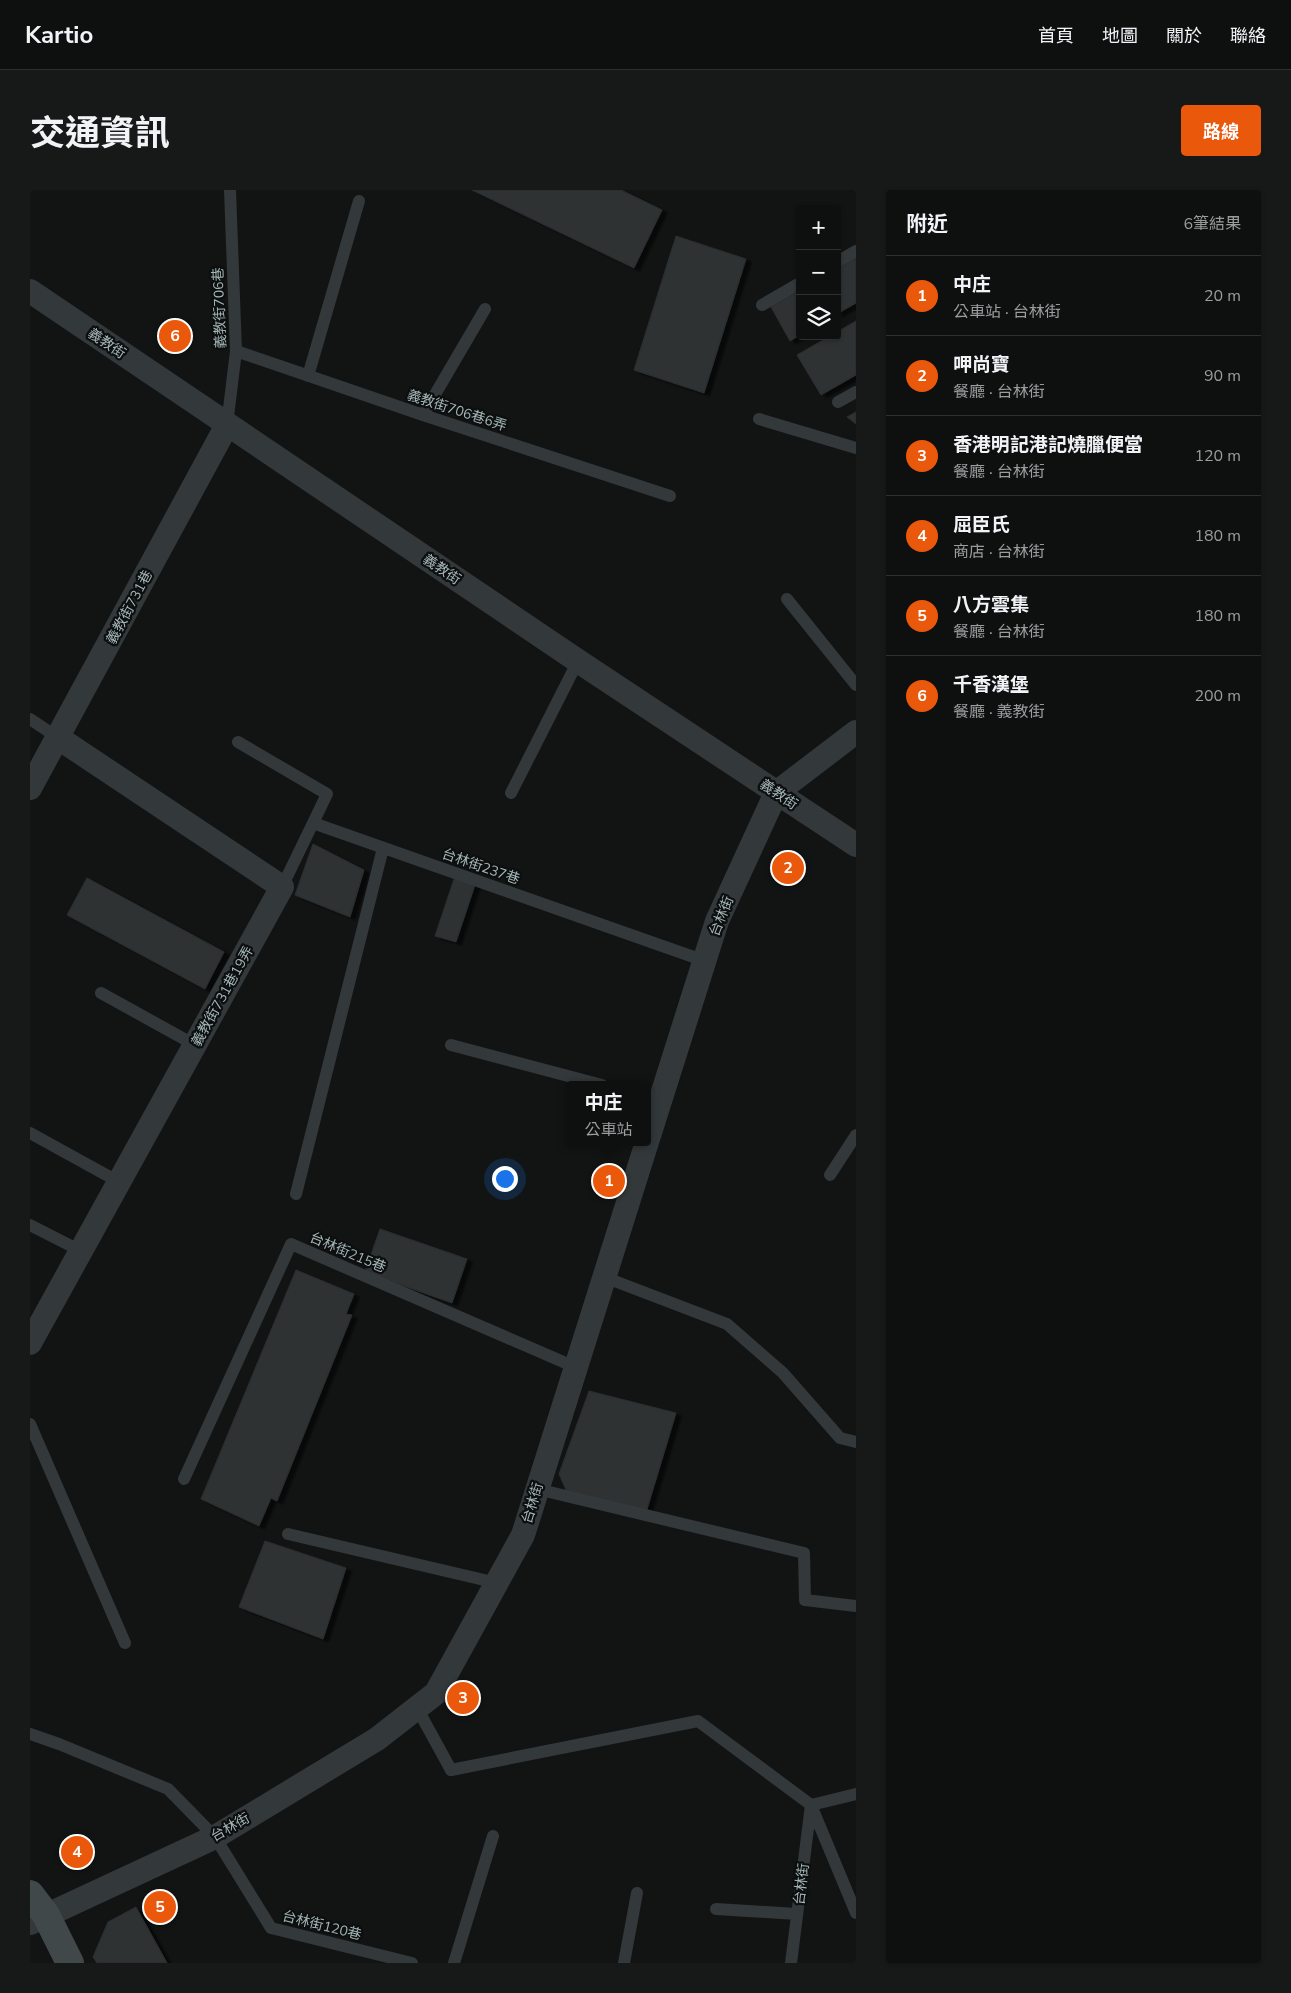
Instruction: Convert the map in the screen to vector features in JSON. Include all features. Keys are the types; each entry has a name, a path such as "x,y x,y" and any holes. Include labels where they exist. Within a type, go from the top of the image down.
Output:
{"street":[{"name":"義教街","path":"30,291 578,661 856,845"},
{"name":"義教街731巷","path":"30,788 227,425"},
{"name":"台林街","path":"651,1116 654,1098 717,921 776,792 856,732"},
{"path":"57,737 282,887"},
{"name":"義教街731巷19弄","path":"30,1343 282,887"},
{"name":"台林街","path":"38,1919 215,1837 377,1739 436,1693 522,1535 645,1146"},
{"path":"30,1894 38,1919 70,1963"}],"lane":[{"name":"義教街706巷","path":"227,425 236,351 230,190"},
{"path":"308,376 359,201"},
{"path":"841,260 856,251"},
{"path":"762,305 796,285"},
{"path":"423,415 486,309"},
{"name":"義教街706巷6弄","path":"236,351 670,496"},
{"path":"838,402 856,392"},
{"path":"759,419 856,448"},
{"path":"787,599 856,685"},
{"path":"511,793 578,661"},
{"path":"30,719 57,737"},
{"path":"238,742 327,794 282,887"},
{"name":"台林街237巷","path":"313,824 704,961"},
{"path":"296,1194 383,848"},
{"path":"101,993 195,1045"},
{"path":"451,1045 587,1081"},
{"path":"30,1133 119,1182"},
{"path":"830,1174 856,1135"},
{"path":"30,1225 81,1251"},
{"name":"台林街215巷","path":"184,1479 291,1244 575,1367"},
{"path":"604,1277 727,1324 782,1373 840,1438 856,1442"},
{"path":"30,1424 125,1643"},
{"path":"537,1489 804,1553 805,1600 856,1606"},
{"path":"288,1534 497,1583"},
{"path":"417,1708 451,1770 698,1721 811,1804 856,1912"},
{"name":"台林街120巷","path":"30,1734 168,1789 215,1837 271,1928 412,1963"},
{"path":"811,1804 856,1794"},
{"name":"台林街","path":"791,1963 811,1804"},
{"path":"454,1963 493,1836"},
{"path":"624,1963 637,1893"},
{"path":"716,1909 798,1914"}],"building":[{"path":"472,190 621,190 662,210 634,268"},
{"path":"676,236 746,259 704,393 634,370"},
{"path":"856,258 856,303 841,312 841,295 841,267"},
{"path":"796,292 796,337 790,341 771,307"},
{"path":"856,321 856,375 821,395 797,355 823,340 841,340 841,330"},
{"path":"856,412 856,424 847,417"},
{"path":"313,844 364,870 350,917 295,895"},
{"path":"455,876 476,882 456,942 435,936"},
{"path":"87,878 224,952 205,989 67,915"},
{"path":"380,1229 467,1259 452,1303 365,1272"},
{"path":"296,1270 354,1294 346,1314 352,1315 277,1501 271,1498 259,1526 201,1499"},
{"path":"589,1391 676,1413 645,1516 566,1490 559,1474"},
{"path":"265,1541 346,1568 323,1639 239,1607"},
{"path":"136,1907 167,1963 97,1963 93,1957 108,1922"}],"place":[{"name":"千香漢堡","path":"175,336"},
{"name":"呷尚寶","path":"788,868"},
{"name":"中庄","path":"609,1181"},
{"name":"香港明記港記燒臘便當","path":"463,1698"},
{"name":"屈臣氏","path":"77,1852"},
{"name":"八方雲集","path":"160,1907"}]}
